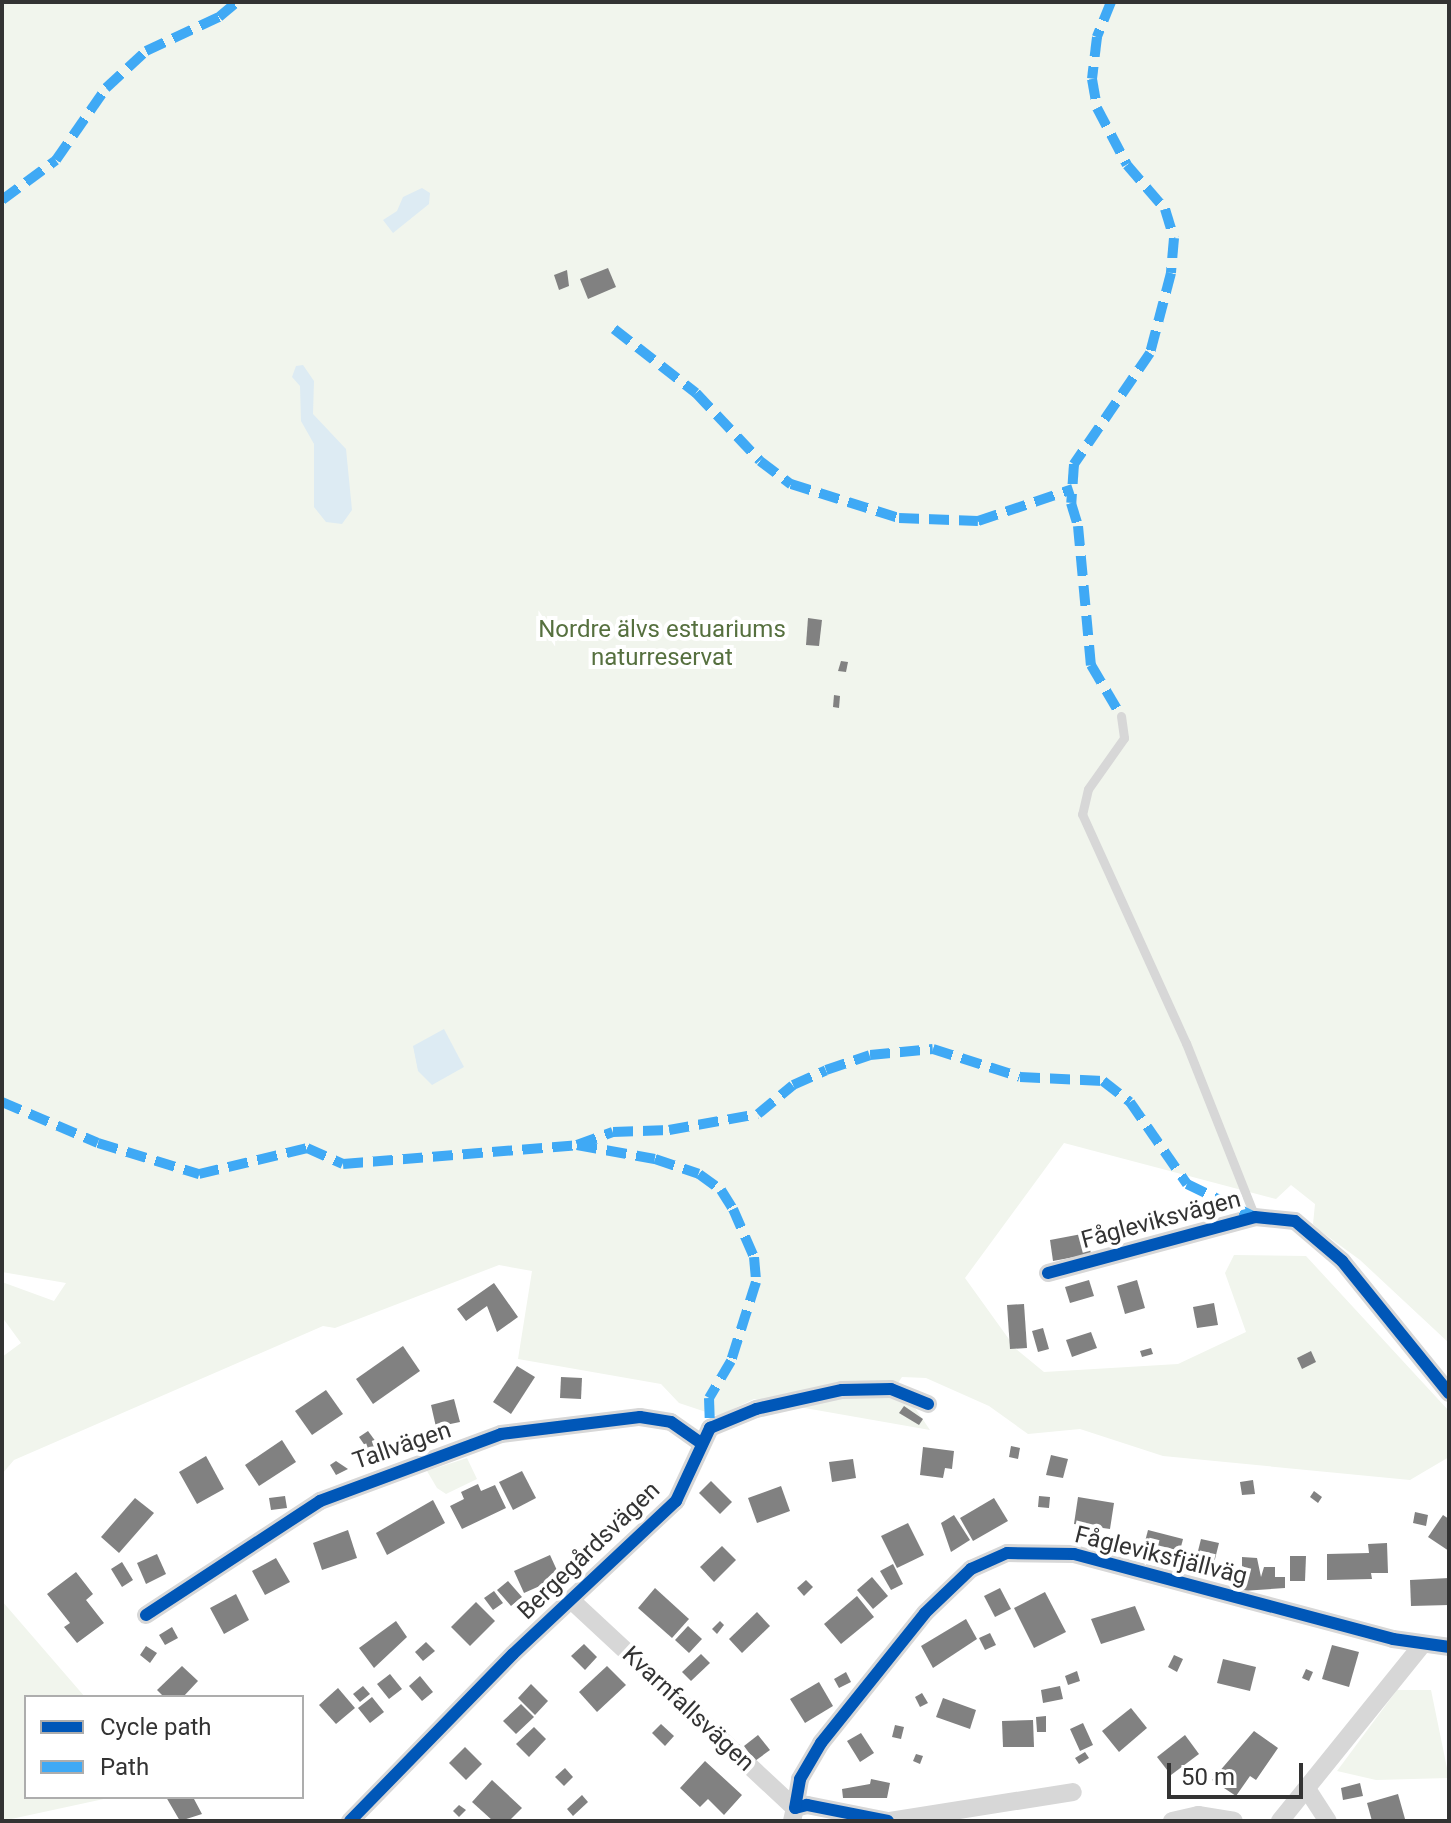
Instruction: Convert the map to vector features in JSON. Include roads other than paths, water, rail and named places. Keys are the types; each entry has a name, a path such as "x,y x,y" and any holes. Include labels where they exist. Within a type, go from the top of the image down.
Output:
{"street":[{"name":"Fågleviksvägen","path":"1048,1273 1255,1217 1295,1221 1315,1235 1449,1393"},
{"path":"700,1442 710,1428 756,1409 842,1390 891,1389 928,1404"},
{"name":"Tallvägen","path":"146,1615 270,1529 320,1501 501,1434 640,1417 671,1422 700,1442"},
{"name":"Bergegårdsvägen","path":"350,1821 571,1600 676,1501 694,1472 700,1442"},
{"name":"Fågleviksfjällväg","path":"793,1815 800,1779 821,1743 925,1613 971,1569 1007,1553 1074,1554 1421,1646 1449,1647"},
{"name":"Kvarnfallsvägen","path":"571,1600 793,1815"},
{"path":"1280,1821 1307,1789 1331,1751 1421,1646"},
{"path":"1307,1789 1328,1821"},
{"path":"793,1815 807,1805 889,1821 1073,1792"},
{"path":"1172,1821 1198,1815 1234,1821"}],"lane":[{"path":"1121,716 1124,738 1088,789 1082,814 1186,1043 1255,1217"}],"park label":[{"name":"Nordre älvs estuariums naturreservat","path":"662,644"}]}
